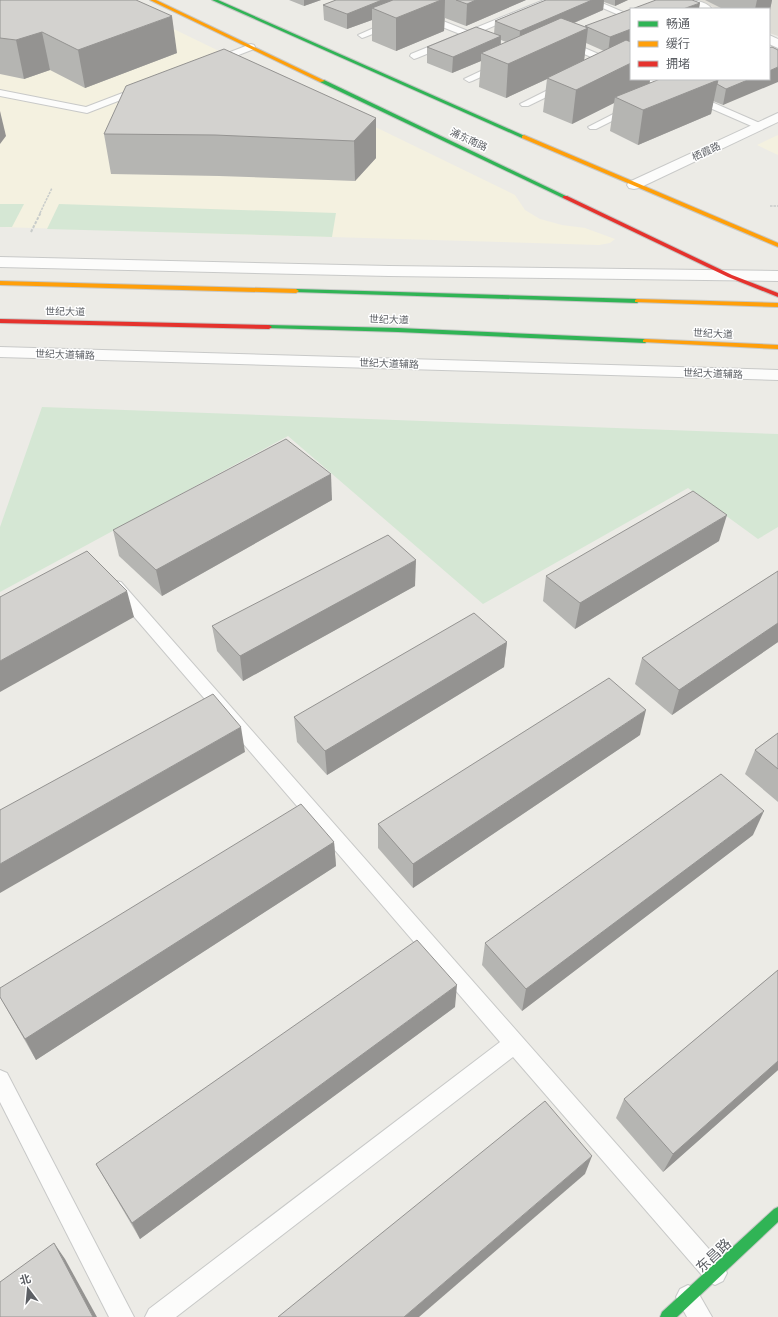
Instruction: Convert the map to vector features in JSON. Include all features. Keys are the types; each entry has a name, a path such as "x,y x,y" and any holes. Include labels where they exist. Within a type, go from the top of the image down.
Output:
{"main road":[{"name":"浦东南路","path":"152,0 730,276 778,295"},
{"name":"浦东南路","path":"214,0 634,185 686,205 778,246"},
{"path":"0,283 778,305"},
{"name":"世纪大道","path":"0,321 398,330 778,347"},
{"name":"东昌路","path":"667,1317 778,1213"}],"street":[{"path":"687,0 704,8"},
{"name":"栖霞路","path":"634,185 778,117"},
{"path":"0,262 243,269 778,276"},
{"path":"730,276 778,284"},
{"name":"世纪大道辅路","path":"0,352 778,374"}],"lane":[{"path":"414,56 551,0"},
{"path":"588,0 628,14"},
{"path":"431,8 417,14 489,42"},
{"path":"599,25 628,14"},
{"path":"362,35 403,19"},
{"path":"572,35 558,40 630,70"},
{"path":"204,65 251,48"},
{"path":"597,69 625,57"},
{"path":"469,79 508,62"},
{"path":"525,104 576,80"},
{"path":"653,80 759,126"},
{"path":"658,95 683,84"},
{"path":"0,93 87,110 153,85"},
{"path":"593,127 643,102"},
{"path":"102,570 715,1273"},
{"path":"157,1317 515,1043"},
{"path":"0,1080 122,1317"},
{"path":"688,1297 700,1317"}],"path":[{"path":"30,232 52,188"},
{"path":"770,206 778,206"}],"shaded area":[{"path":"0,0 114,0 515,195 525,210 540,219 562,225 585,228 615,239 610,243 599,245 0,227"},
{"path":"698,0 778,0 778,36 770,33 770,8 715,8"},
{"path":"778,135 778,155 757,145"}],"green space":[{"path":"0,204 24,204 12,227 0,227"},
{"path":"59,204 336,213 332,237 47,229"},
{"path":"42,407 778,434 778,527 758,539 688,488 483,604 288,436 0,592 0,527"}],"building":[{"path":"0,0 136,0 172,16 78,50 42,32 16,40 0,38"},
{"path":"336,0 382,0 347,14 323,5"},
{"path":"393,0 441,0 396,18 372,8"},
{"path":"456,0 476,0 467,4"},
{"path":"546,0 592,0 520,31 495,21"},
{"path":"656,0 692,0 700,3 686,8 635,8"},
{"path":"630,9 630,29 610,37 585,26"},
{"path":"561,18 588,28 508,64 481,53"},
{"path":"476,27 501,36 453,57 427,47"},
{"path":"626,40 630,42 630,63 576,90 547,78"},
{"path":"770,48 778,50 778,67 770,71"},
{"path":"224,49 376,118 354,141 215,135 104,134 126,86"},
{"path":"658,80 718,80 643,110 615,97"},
{"path":"718,80 748,80 726,89 717,84"},
{"path":"286,439 331,474 156,570 113,530"},
{"path":"693,491 727,515 580,603 546,576"},
{"path":"388,535 416,560 240,656 212,626"},
{"path":"87,551 127,591 0,661 0,597"},
{"path":"778,571 778,623 679,690 642,658"},
{"path":"474,613 507,642 325,751 294,717"},
{"path":"609,678 646,710 413,864 378,824"},
{"path":"213,694 241,727 0,864 0,810"},
{"path":"778,733 778,769 755,750"},
{"path":"721,774 764,811 526,989 485,943"},
{"path":"301,804 334,842 25,1039 0,997 0,988"},
{"path":"417,940 457,985 132,1223 96,1164"},
{"path":"778,970 778,1061 673,1154 624,1099"},
{"path":"545,1101 592,1156 404,1317 278,1317"},
{"path":"54,1243 93,1317 0,1317 0,1282"}],"traffic: fast":[{"path":"214,0 524,137"},
{"path":"322,81 565,197"},
{"path":"296,291 637,301"},
{"path":"269,327 398,330 645,341"},
{"path":"667,1317 778,1213"}],"traffic: slow":[{"path":"152,0 322,81"},
{"path":"524,137 778,245"},
{"path":"0,283 296,291"},
{"path":"637,301 778,305"},
{"path":"645,341 778,347"}],"traffic: jam":[{"path":"565,197 730,276 778,295"},
{"path":"0,321 269,327"}]}
